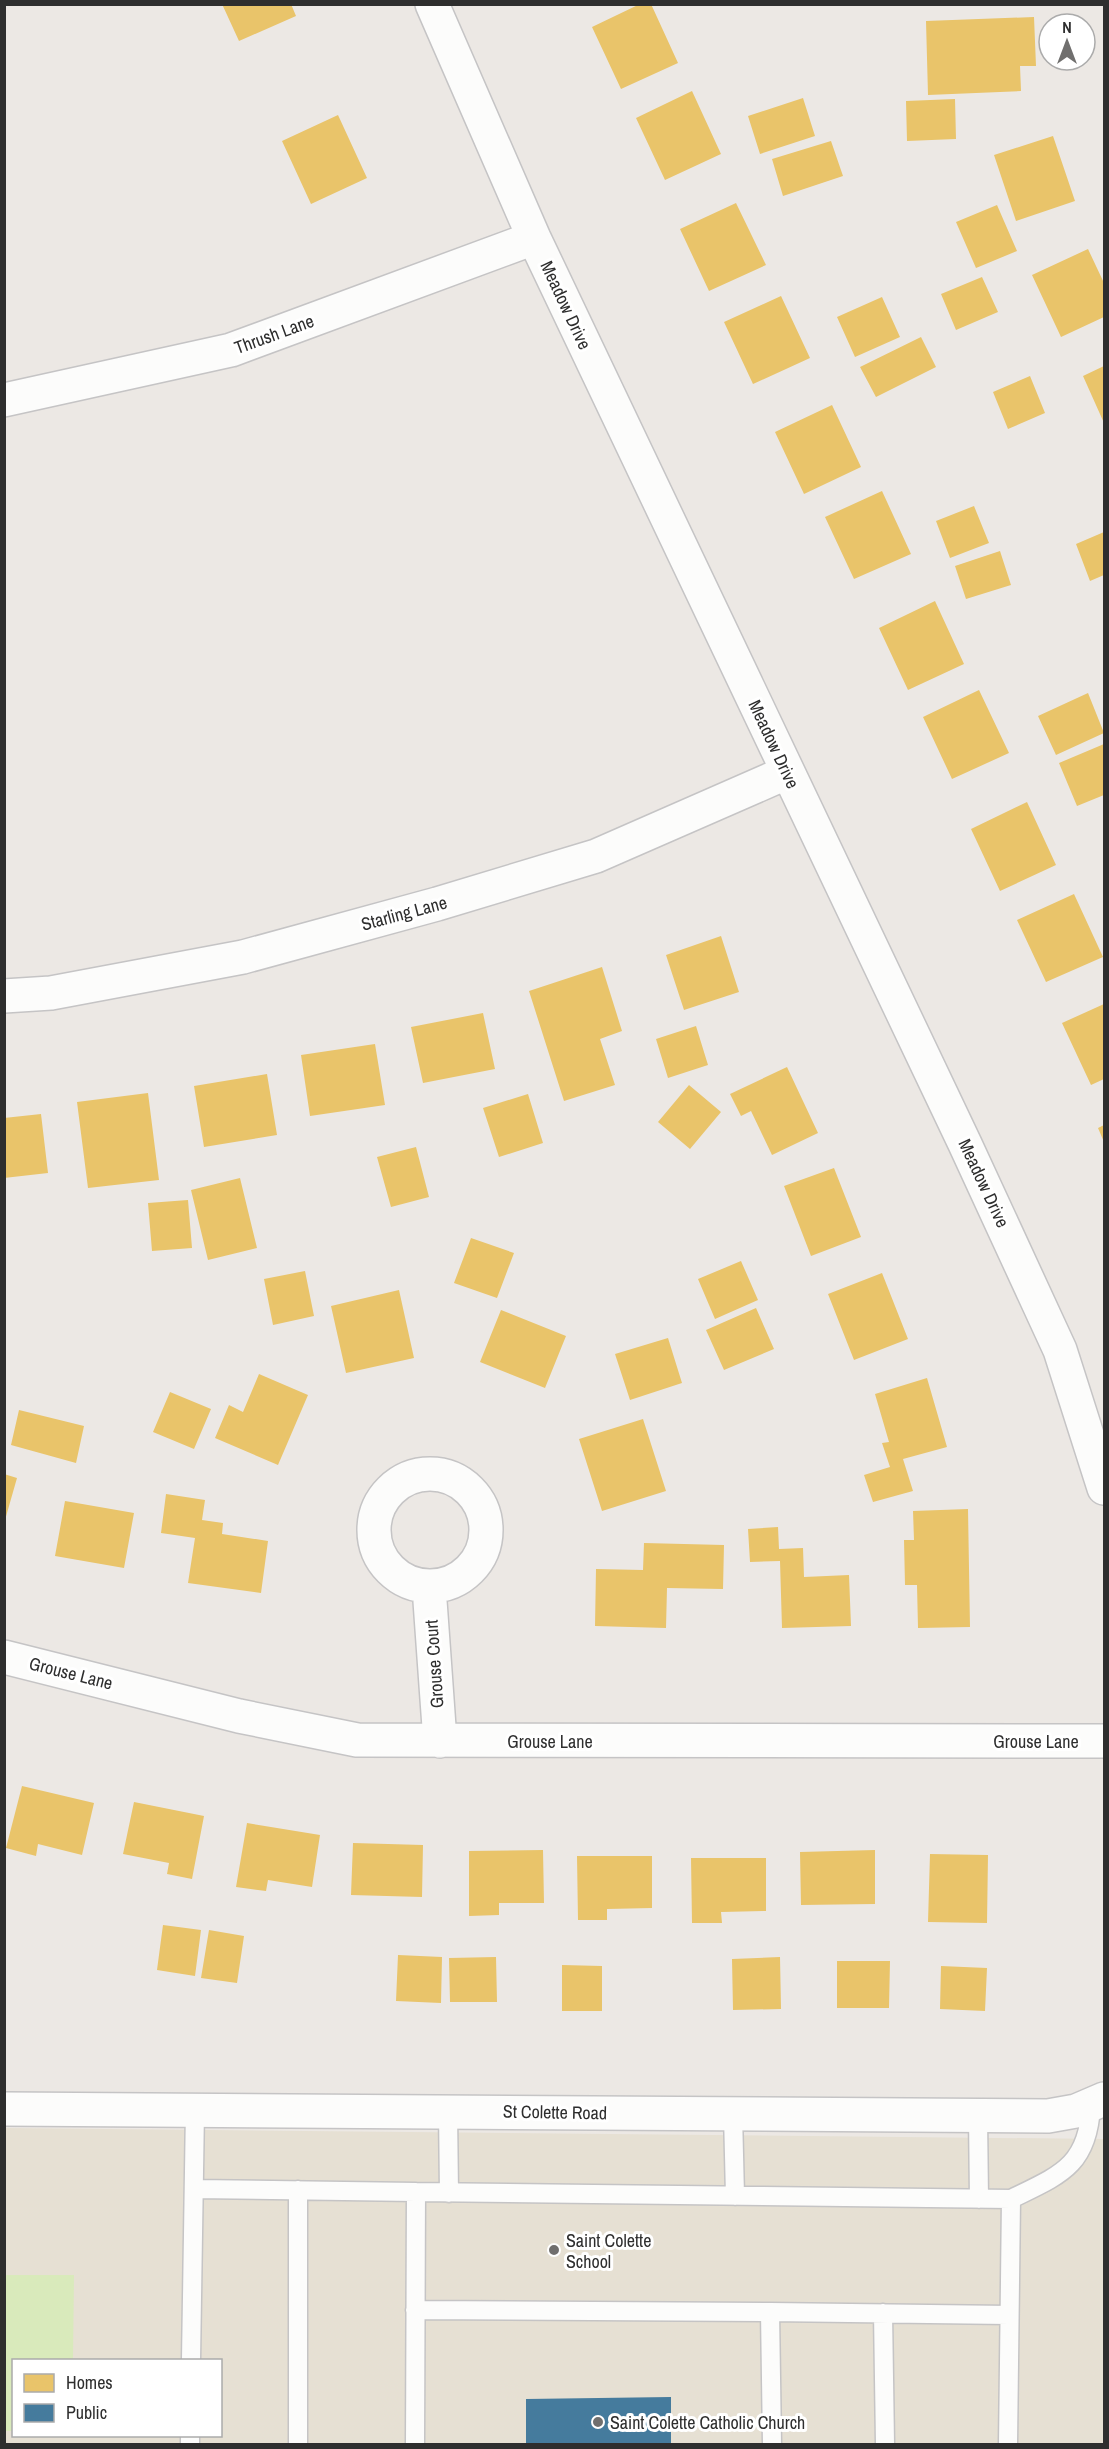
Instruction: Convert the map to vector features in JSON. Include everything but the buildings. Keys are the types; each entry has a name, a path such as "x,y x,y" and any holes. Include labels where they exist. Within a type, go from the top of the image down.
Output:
{"street":[{"name":"Meadow Drive","path":"432,4 534,238 1060,1350 1104,1488"},
{"name":"Thrush Lane","path":"4,400 231,350 534,238"},
{"name":"Starling Lane","path":"4,996 51,993 243,957 437,904 596,856 788,772"},
{"name":"Grouse Court","path":"429,1587 440,1741"},
{"name":"Grouse Lane","path":"4,1657 239,1716 357,1740 1104,1741"},
{"name":"St Colette Road","path":"4,2109 1048,2116 1099,2102"}],"lane":[{"path":"194,2188 1011,2199 1068,2170 1080,2154 1099,2102"},
{"path":"191,2359 195,2109"},
{"path":"448,2111 449,2193"},
{"path":"734,2114 735,2196"},
{"path":"978,2116 979,2199"},
{"path":"298,2190 298,2445"},
{"path":"415,2445 416,2192"},
{"path":"1008,2445 1011,2199"},
{"path":"415,2310 1009,2315"},
{"path":"770,2312 772,2445"},
{"path":"883,2313 885,2445"}],"shaded area":[{"name":"Saint Colette School","path":"5,2128 1104,2139 1104,2444 5,2444"}],"green space":[{"path":"5,2275 74,2275 73,2359 12,2359 12,2431 5,2431"}],"place":[{"name":"Saint Colette School","path":"554,2250"},
{"name":"Saint Colette Catholic Church","path":"598,2422"}]}
